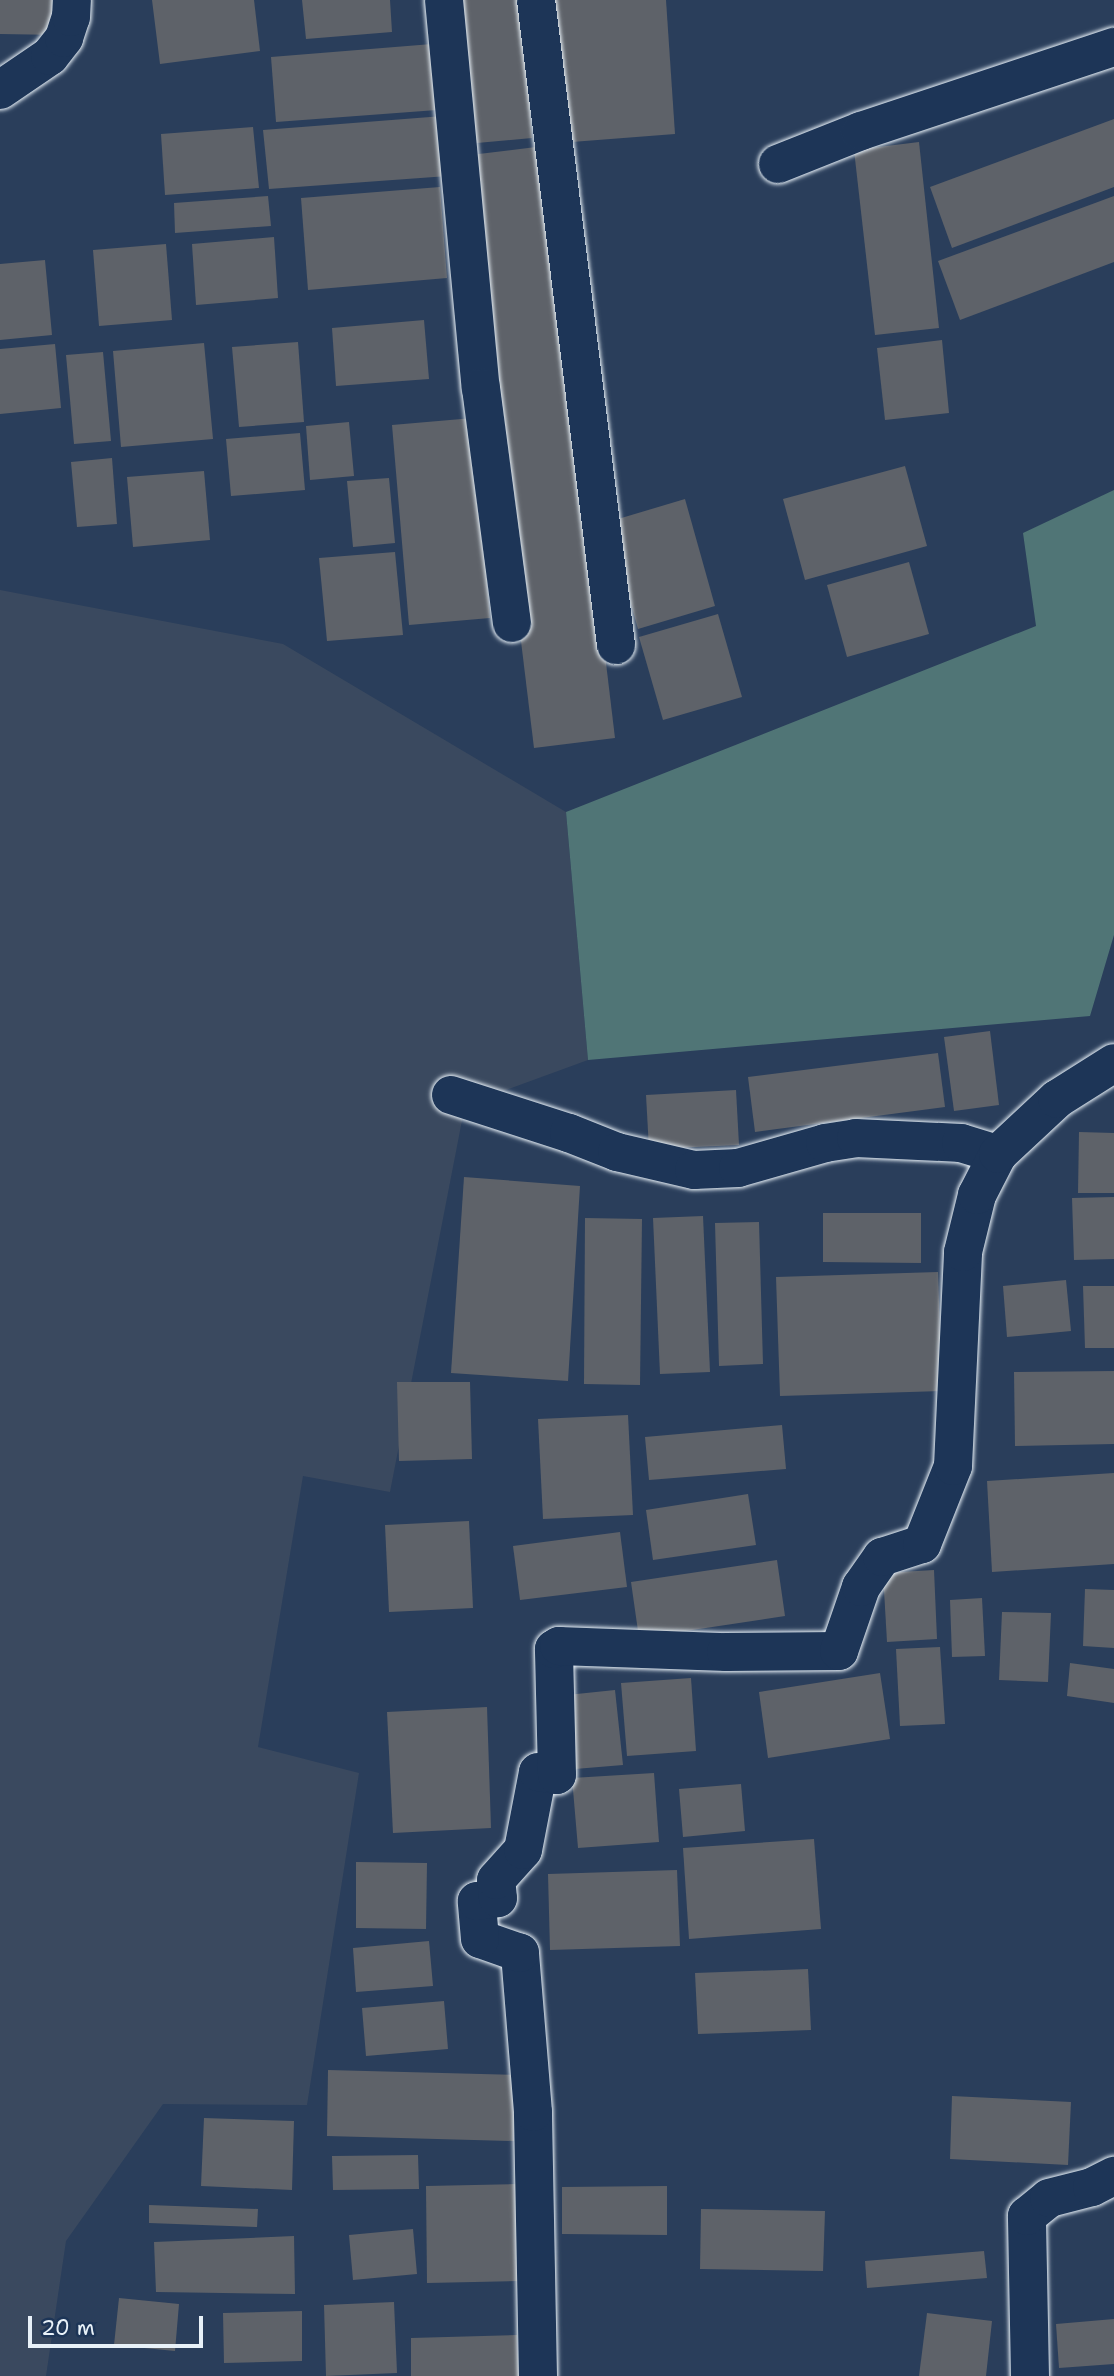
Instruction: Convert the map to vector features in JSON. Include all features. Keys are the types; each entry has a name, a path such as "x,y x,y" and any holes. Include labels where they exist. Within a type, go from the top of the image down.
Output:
{"street":[{"path":"4,84 50,56 64,38 71,17 72,0"},
{"path":"444,0 481,388 512,623"},
{"path":"536,0 616,645"},
{"path":"778,164 861,131 1114,47"},
{"path":"538,2376 533,2112 520,1953 480,1939 477,1901 498,1898 496,1880 523,1850 538,1772 557,1775 553,1653 559,1646 726,1652 839,1651 861,1587 882,1557 922,1544 953,1466 963,1252 977,1195 998,1154 1057,1099 1114,1063"},
{"path":"451,1095 569,1133 617,1153 694,1170 738,1168 825,1143 856,1138 961,1143 998,1154"},
{"path":"1030,2376 1027,2216 1049,2199 1092,2187 1114,2176"}],"shaded area":[{"path":"0,590 283,644 566,812 588,1060 465,1105 390,1492 303,1476 258,1747 359,1773 307,2105 163,2104 66,2241 46,2376 0,2376"}],"green space":[{"path":"1114,490 1114,935 1090,1016 588,1060 566,812 1036,626 1023,533"}],"building":[{"path":"0,0 60,0 60,35 0,34"},
{"path":"152,0 254,0 260,51 160,64"},
{"path":"302,0 390,0 392,32 306,39"},
{"path":"455,0 521,0 532,138 466,144"},
{"path":"549,0 666,0 675,134 559,143"},
{"path":"432,44 437,110 276,122 271,57"},
{"path":"443,116 448,176 269,189 263,130"},
{"path":"1114,119 1114,187 952,248 930,187"},
{"path":"253,127 259,188 165,195 161,134"},
{"path":"919,142 939,328 875,335 854,150"},
{"path":"544,146 615,738 534,748 462,156"},
{"path":"440,187 447,278 308,290 301,198"},
{"path":"268,196 271,226 175,233 174,203"},
{"path":"1114,196 1114,262 960,320 938,261"},
{"path":"274,237 278,298 196,305 192,244"},
{"path":"166,244 172,320 99,326 93,250"},
{"path":"45,260 52,335 0,340 0,264"},
{"path":"424,320 429,379 336,386 332,328"},
{"path":"942,340 949,413 885,420 877,348"},
{"path":"298,342 304,422 239,427 232,347"},
{"path":"204,343 213,439 121,447 113,351"},
{"path":"55,344 61,408 0,414 0,349"},
{"path":"103,352 111,441 74,444 66,355"},
{"path":"473,418 490,618 409,625 392,425"},
{"path":"349,422 354,476 310,480 306,426"},
{"path":"300,433 305,490 231,496 226,439"},
{"path":"112,458 117,524 77,527 71,462"},
{"path":"905,466 927,546 805,580 783,499"},
{"path":"204,471 210,540 133,547 127,477"},
{"path":"389,478 395,543 353,547 347,481"},
{"path":"685,499 715,606 638,629 608,522"},
{"path":"395,552 403,635 327,641 319,558"},
{"path":"909,562 929,634 847,657 827,585"},
{"path":"718,614 742,697 663,720 639,637"},
{"path":"990,1031 999,1105 954,1111 944,1037"},
{"path":"938,1053 945,1107 755,1132 748,1077"},
{"path":"736,1090 739,1145 649,1149 646,1095"},
{"path":"1079,1132 1114,1133 1114,1193 1078,1193"},
{"path":"464,1177 580,1186 568,1381 451,1373"},
{"path":"1114,1197 1114,1259 1074,1260 1072,1198"},
{"path":"823,1213 921,1213 921,1263 823,1262"},
{"path":"703,1216 710,1372 660,1374 653,1218"},
{"path":"585,1218 642,1219 640,1385 584,1384"},
{"path":"759,1222 763,1364 719,1366 715,1223"},
{"path":"938,1272 942,1391 780,1396 776,1277"},
{"path":"1066,1280 1071,1331 1007,1337 1003,1286"},
{"path":"1083,1286 1114,1286 1114,1348 1085,1348"},
{"path":"1114,1371 1114,1444 1015,1446 1014,1372"},
{"path":"397,1382 470,1382 472,1459 399,1461"},
{"path":"628,1415 633,1515 543,1519 538,1419"},
{"path":"782,1425 786,1469 649,1480 645,1437"},
{"path":"1114,1473 1114,1564 992,1572 987,1481"},
{"path":"748,1494 756,1545 653,1560 646,1510"},
{"path":"469,1521 473,1608 389,1612 385,1525"},
{"path":"620,1532 627,1587 520,1600 513,1546"},
{"path":"777,1560 785,1616 639,1638 631,1582"},
{"path":"934,1570 937,1639 887,1642 883,1573"},
{"path":"1085,1589 1114,1590 1114,1648 1083,1646"},
{"path":"982,1598 985,1656 952,1657 950,1600"},
{"path":"1002,1612 1051,1613 1048,1682 999,1680"},
{"path":"940,1647 945,1724 900,1726 896,1649"},
{"path":"1070,1663 1114,1669 1114,1703 1067,1696"},
{"path":"880,1673 890,1739 768,1758 759,1692"},
{"path":"691,1678 696,1751 627,1756 621,1683"},
{"path":"615,1690 623,1765 575,1769 567,1695"},
{"path":"487,1707 491,1828 393,1833 387,1712"},
{"path":"654,1773 659,1842 578,1848 572,1778"},
{"path":"741,1784 745,1831 683,1837 679,1789"},
{"path":"814,1839 821,1929 689,1939 683,1848"},
{"path":"356,1862 427,1863 426,1929 356,1928"},
{"path":"677,1870 680,1946 550,1950 548,1874"},
{"path":"429,1941 433,1986 356,1992 353,1948"},
{"path":"808,1969 811,2030 698,2034 695,1973"},
{"path":"444,2001 448,2049 366,2056 362,2008"},
{"path":"328,2070 516,2075 514,2141 327,2136"},
{"path":"952,2096 1071,2102 1068,2165 950,2159"},
{"path":"204,2118 294,2121 292,2190 201,2186"},
{"path":"418,2155 419,2189 333,2190 332,2156"},
{"path":"516,2184 518,2281 427,2283 426,2186"},
{"path":"667,2186 667,2235 562,2234 562,2187"},
{"path":"149,2205 258,2209 257,2227 149,2223"},
{"path":"701,2209 825,2211 823,2271 700,2269"},
{"path":"413,2229 417,2274 353,2280 349,2235"},
{"path":"294,2236 295,2294 156,2292 154,2242"},
{"path":"984,2251 987,2278 867,2288 865,2261"},
{"path":"119,2298 179,2304 175,2351 114,2345"},
{"path":"394,2302 397,2373 326,2376 324,2305"},
{"path":"302,2311 302,2361 224,2363 223,2313"},
{"path":"927,2313 992,2321 986,2376 919,2376"},
{"path":"1114,2319 1114,2364 1059,2368 1056,2324"},
{"path":"517,2335 519,2376 411,2376 411,2338"}]}
